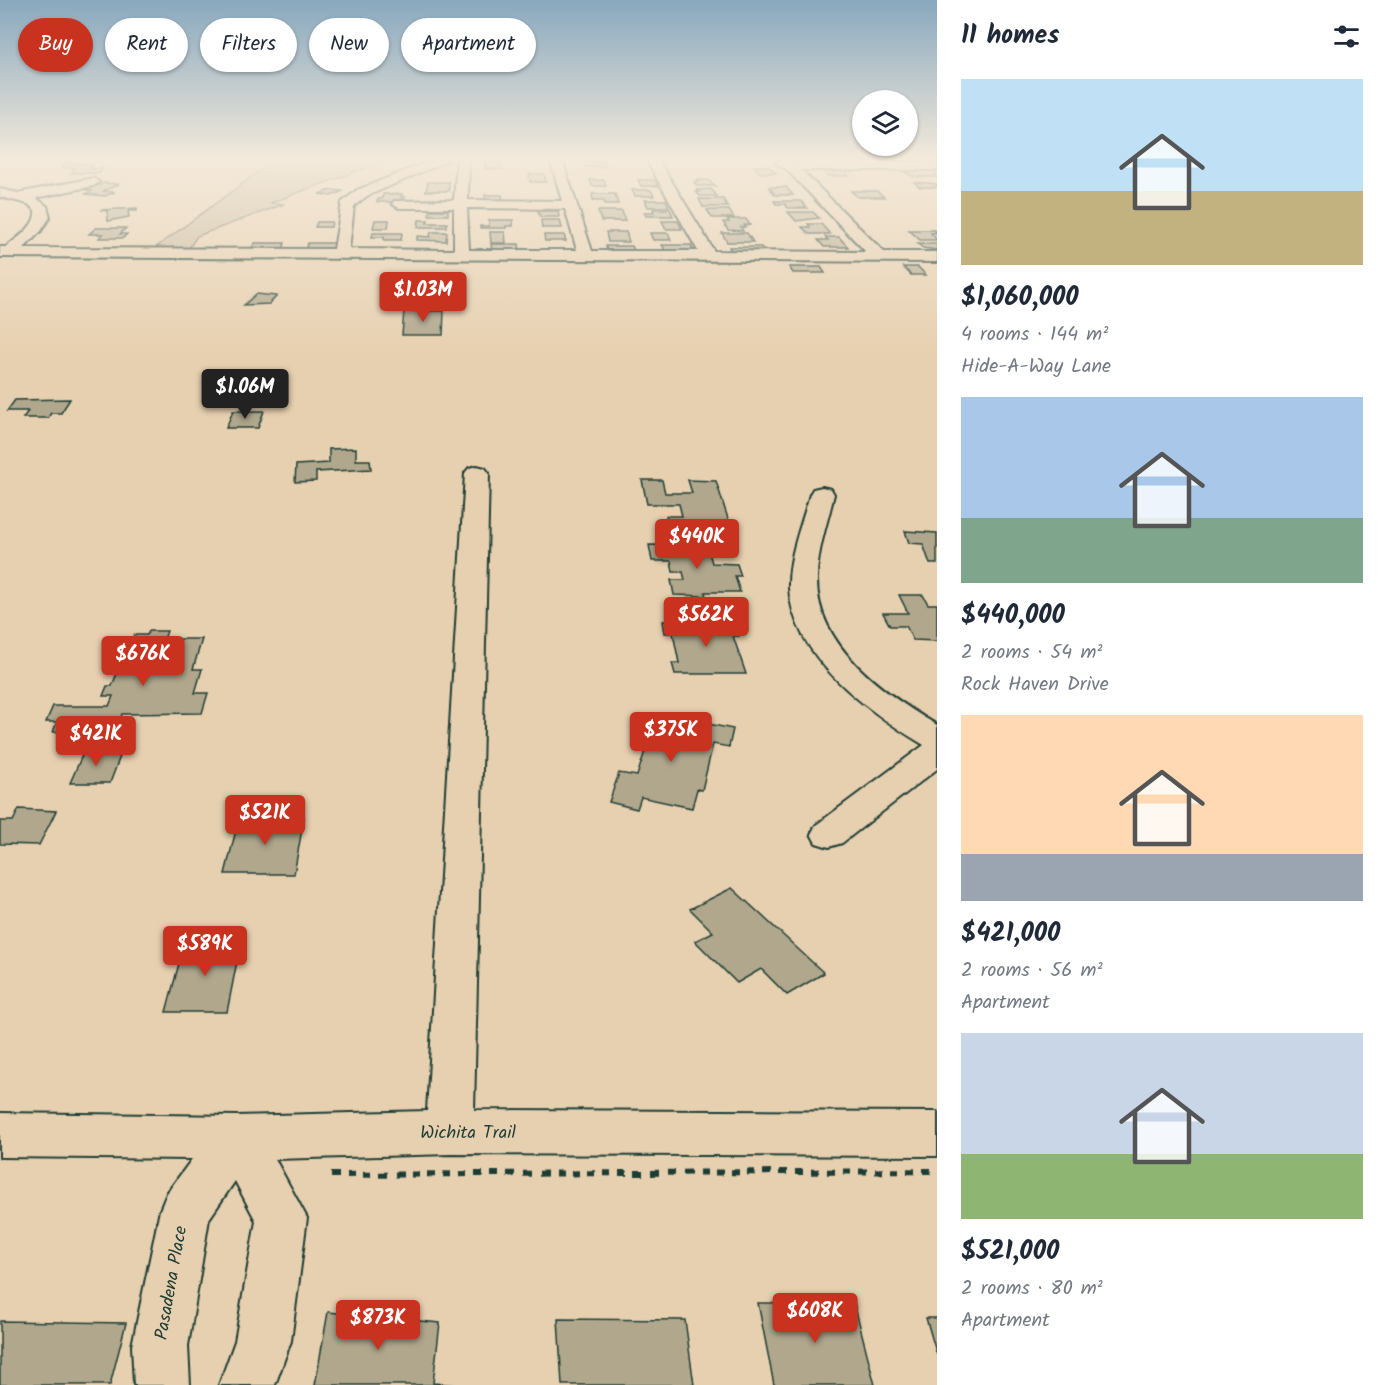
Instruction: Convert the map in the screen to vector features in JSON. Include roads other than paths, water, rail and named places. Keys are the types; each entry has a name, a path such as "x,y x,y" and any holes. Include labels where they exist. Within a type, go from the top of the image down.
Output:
{"street":[{"path":"5,252 39,224"},
{"path":"341,254 345,224"},
{"path":"462,224 462,255"},
{"path":"576,224 586,256"},
{"path":"690,224 709,256"},
{"path":"846,224 879,256"},
{"path":"5,252 879,256 930,257 937,270"},
{"path":"450,1132 477,473"},
{"path":"822,494 803,575 804,600 811,621 830,652 853,678 889,708 937,739"},
{"path":"829,834 937,752"},
{"name":"Wichita Trail","path":"0,1135 237,1138 450,1132 937,1134"},
{"path":"237,1138 282,1218 263,1341 247,1385"},
{"name":"Pasadena Place","path":"162,1385 160,1346 185,1210 237,1138"}]}
